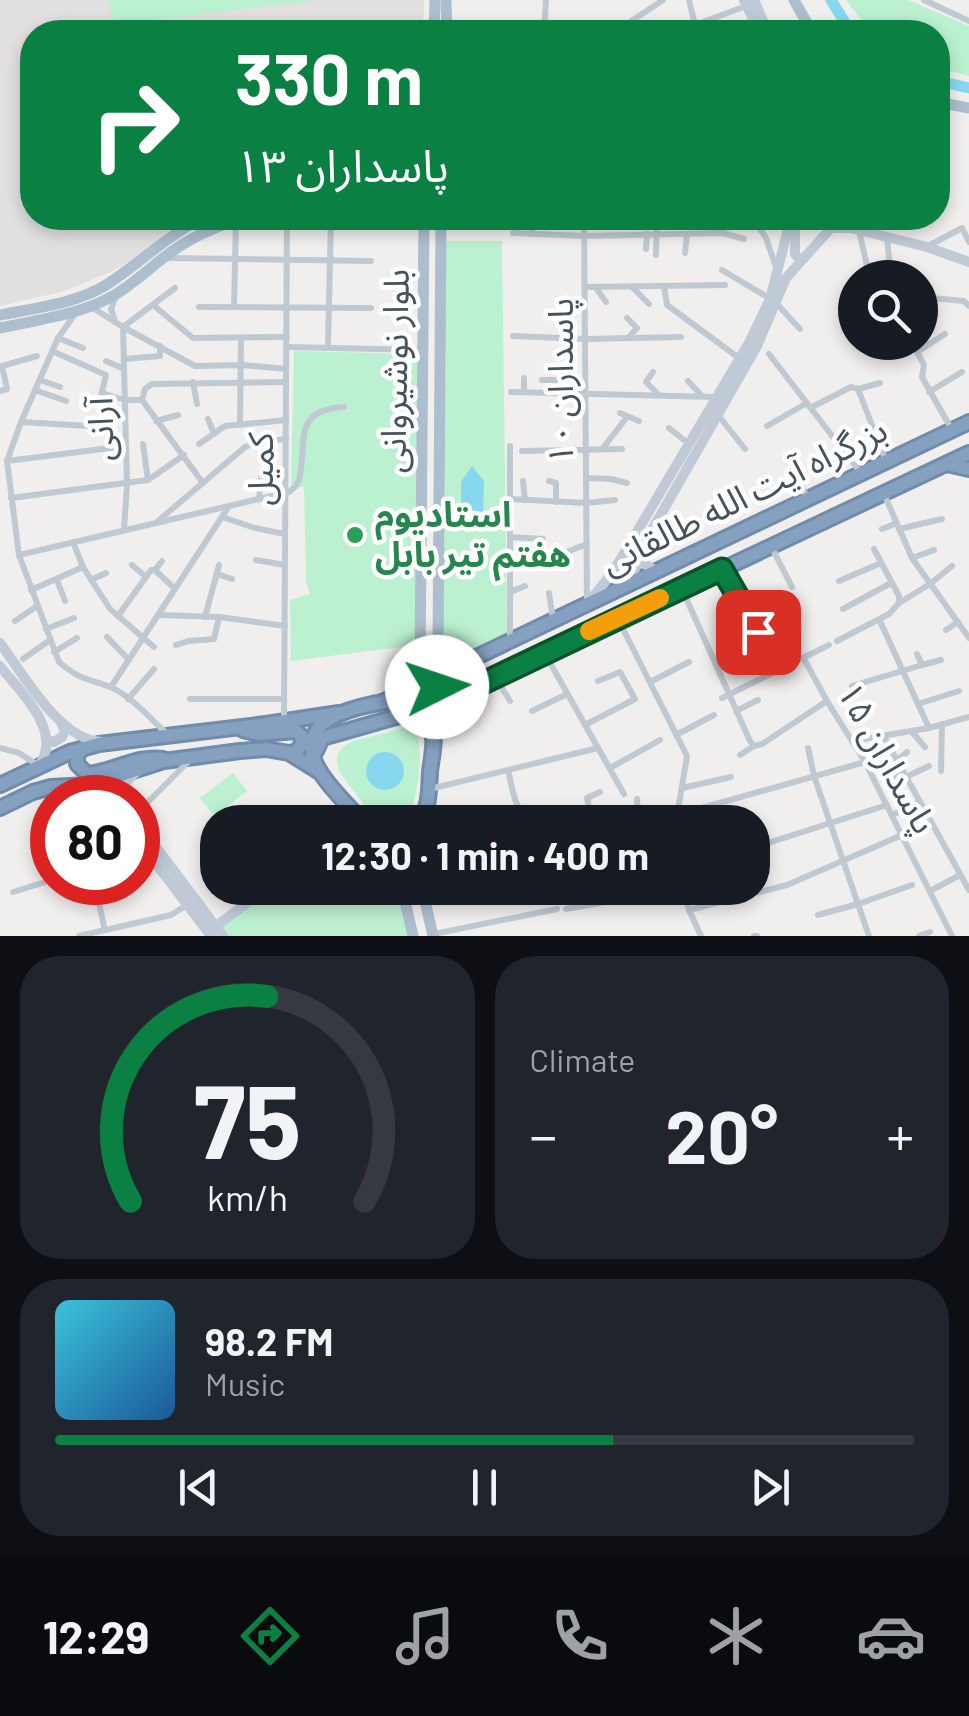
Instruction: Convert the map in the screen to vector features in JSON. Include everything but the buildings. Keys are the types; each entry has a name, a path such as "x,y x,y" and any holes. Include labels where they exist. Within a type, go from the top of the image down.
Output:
{"highway":[{"name":"بزرگراه آیت الله طالقانی","path":"233,728 339,713 388,699 969,422"},
{"name":"بزرگراه آیت الله طالقانی","path":"432,732 445,708 468,689 969,453"},
{"path":"944,464 969,469"},
{"path":"447,671 438,681 442,694 453,697 468,689"},
{"path":"388,699 411,702 425,713 432,732 425,805"},
{"path":"339,713 323,722 314,734 312,749 320,771 346,805"},
{"path":"320,771 316,748 328,735 409,714 420,715 432,732"},
{"path":"0,785 83,748 107,742 233,728 259,734 296,730 302,737 299,750 260,749 171,760 121,775"},
{"path":"83,748 77,754 77,764 87,774 146,757 171,760"},
{"path":"289,752 320,771"},
{"path":"0,808 30,793"}],"main road":[{"path":"0,315 62,302 102,288 182,230"},
{"path":"0,328 85,308 118,293 208,230"},
{"name":"بلوار نوشیروانی","path":"388,699 417,674 420,653 424,230"},
{"name":"بلوار نوشیروانی","path":"438,646 441,230"},
{"path":"587,604 618,564 688,444 761,339 782,275 791,230"},
{"path":"793,230 795,254 799,259 806,258"},
{"path":"782,275 806,258 827,230"},
{"path":"859,230 967,260"},
{"path":"656,571 645,565 640,552 718,415 740,358 773,301"},
{"path":"618,564 618,576 635,569 635,552 647,539"},
{"path":"0,643 64,728 62,737 54,742 47,740"},
{"path":"420,653 423,664 434,666 439,660 438,646"},
{"path":"438,646 448,660 467,661"},
{"path":"0,666 39,717 47,740 40,766"},
{"path":"61,722 89,740 107,742"},
{"path":"133,775 139,769"},
{"path":"427,805 428,796"},
{"path":"160,854 217,933"},
{"path":"160,869 187,905 217,933"},
{"path":"217,933 247,905"},
{"path":"406,905 413,936"},
{"path":"426,905 433,935"}],"street":[{"path":"546,3 554,0"},
{"path":"633,20 664,0"},
{"path":"924,0 969,21"},
{"path":"707,20 748,2"},
{"path":"927,246 962,228 969,242"},
{"path":"234,307 238,230"},
{"name":"کمیل","path":"284,721 288,230"},
{"path":"328,346 331,230"},
{"name":"پاسداران ١٠","path":"584,230 587,604"},
{"path":"630,230 630,235"},
{"path":"646,249 653,230"},
{"path":"681,230 685,252"},
{"path":"761,230 782,275"},
{"path":"855,230 865,260"},
{"path":"513,233 723,233 744,239"},
{"path":"652,234 656,255"},
{"path":"887,238 889,260"},
{"path":"163,258 371,261"},
{"path":"722,270 773,301 800,329"},
{"path":"631,286 649,304"},
{"path":"664,286 666,305 740,358"},
{"path":"585,287 724,286"},
{"path":"596,287 606,302"},
{"path":"120,325 174,288"},
{"name":"آرانی","path":"118,293 111,308 120,325 124,359 124,530"},
{"path":"938,300 969,304"},
{"path":"152,306 193,338 423,350"},
{"path":"168,735 111,687 73,674 59,662 19,554 7,461 58,338 85,308 195,366 242,365 286,370"},
{"path":"199,308 371,308"},
{"path":"627,318 636,328 628,338"},
{"path":"945,334 917,352 924,366 922,378 952,430"},
{"path":"514,336 585,340 681,337"},
{"path":"58,338 83,348"},
{"path":"240,425 241,338"},
{"path":"124,359 160,356 160,346"},
{"path":"52,352 106,375 100,404 94,403"},
{"path":"769,354 861,473"},
{"path":"0,392 7,389 2,366 37,356"},
{"path":"106,362 124,369"},
{"path":"653,372 647,383 660,396"},
{"path":"929,392 962,372"},
{"path":"524,378 524,392"},
{"path":"40,380 60,387"},
{"path":"542,380 554,380 556,393"},
{"path":"688,380 702,396"},
{"path":"193,382 197,404"},
{"path":"203,483 142,400 144,389 152,384 286,382"},
{"path":"767,426 851,387 880,383"},
{"path":"858,388 886,461"},
{"path":"35,390 66,401"},
{"path":"511,392 702,396 724,392"},
{"path":"102,393 142,400"},
{"path":"19,554 286,492 299,480 303,440 311,418 319,411 344,407"},
{"path":"156,421 178,415"},
{"path":"603,449 623,415 638,422"},
{"path":"718,415 745,449"},
{"path":"208,419 214,434"},
{"path":"199,444 225,426 286,420"},
{"path":"21,422 106,427"},
{"path":"669,428 688,444"},
{"path":"157,522 245,448 286,439"},
{"path":"143,444 148,480"},
{"path":"7,461 126,446"},
{"path":"510,446 510,641"},
{"path":"522,451 622,449"},
{"path":"11,498 148,480 184,455"},
{"path":"259,498 262,472"},
{"path":"798,474 807,499"},
{"path":"586,478 611,478 626,483"},
{"path":"524,481 525,500"},
{"path":"549,481 556,482 556,502"},
{"path":"0,487 9,484"},
{"path":"884,493 912,558 969,638"},
{"path":"510,499 586,503 615,500"},
{"path":"111,687 230,505"},
{"path":"222,517 285,534"},
{"path":"882,529 942,519"},
{"path":"510,537 542,539"},
{"path":"72,542 110,608 154,647"},
{"path":"560,555 587,544"},
{"path":"771,546 792,586"},
{"path":"874,549 898,603"},
{"path":"912,558 934,550"},
{"path":"256,560 285,564"},
{"path":"118,616 162,561"},
{"path":"839,582 881,563"},
{"path":"132,565 146,577"},
{"path":"204,617 219,565"},
{"path":"31,590 83,566"},
{"path":"725,696 889,614 898,603 952,566"},
{"path":"722,569 766,647"},
{"path":"155,570 175,589"},
{"path":"510,572 523,572"},
{"path":"91,580 106,573"},
{"path":"216,574 232,579"},
{"path":"57,580 65,600"},
{"path":"843,610 891,583"},
{"path":"510,592 525,586"},
{"path":"682,588 725,696 754,746"},
{"path":"549,593 553,620"},
{"path":"15,621 37,606"},
{"path":"158,615 218,617 284,626"},
{"path":"176,646 214,638 218,617"},
{"path":"46,629 74,618"},
{"path":"618,618 687,756 679,805"},
{"path":"878,619 929,728"},
{"path":"946,630 958,622"},
{"path":"722,650 758,632"},
{"path":"54,652 77,638"},
{"path":"107,638 129,660"},
{"path":"24,659 50,640"},
{"path":"544,652 624,794"},
{"path":"917,654 922,665"},
{"name":"پاسداران ۱۵","path":"804,659 865,762 952,936"},
{"path":"852,686 940,660"},
{"path":"650,682 689,662"},
{"path":"128,700 154,669"},
{"path":"585,724 635,699 620,672 598,681"},
{"path":"495,676 510,702"},
{"path":"918,704 959,692"},
{"path":"532,712 567,693"},
{"path":"190,699 284,699"},
{"path":"736,711 758,700"},
{"path":"740,755 827,700"},
{"path":"676,735 714,715"},
{"path":"852,741 969,717"},
{"path":"941,771 942,724"},
{"path":"912,731 925,747"},
{"path":"883,735 969,890"},
{"path":"610,768 660,740"},
{"path":"0,748 20,753 40,766"},
{"path":"428,796 508,770 598,748"},
{"path":"808,748 869,936"},
{"path":"884,771 907,752"},
{"path":"160,790 193,757"},
{"path":"722,805 865,762"},
{"path":"890,779 929,766"},
{"path":"508,770 517,805"},
{"path":"682,788 731,777"},
{"path":"589,805 588,798 600,792"},
{"path":"637,799 638,805"},
{"path":"892,815 920,802"},
{"path":"770,842 887,805"},
{"path":"689,910 787,884 902,835"},
{"path":"930,891 960,875"},
{"path":"818,915 912,885"},
{"path":"13,892 30,887"},
{"path":"99,905 105,930"},
{"path":"79,936 173,914 187,905"},
{"path":"433,935 585,905"},
{"path":"688,905 701,936"},
{"path":"919,936 930,932"}],"shaded area":[{"path":"0,0 424,0 423,20 20,20 20,230 169,230 113,271 65,291 0,306"}],"green space":[{"path":"108,0 318,0 155,20 113,20"},
{"path":"846,0 908,0 969,26 969,76 950,71 950,20 862,20"},
{"path":"446,241 502,241 507,637 470,654 442,652"},
{"path":"294,351 419,357 416,645 291,661 290,600 310,594 306,581 304,487 291,486"},
{"path":"404,728 416,734 420,765 413,805 365,805 338,767 339,753 353,741"},
{"path":"233,773 247,791 229,805 205,805 200,798"},
{"path":"251,905 403,905 411,936 227,936 220,928"}],"water":[{"path":"472,466 484,481 483,519 461,519 461,482"},
{"path":"385,752 398,758 404,771 398,784 385,790 372,784 366,771 372,758"}],"waterway":[{"path":"831,0 844,20"},
{"path":"950,84 969,88"}],"slow traffic":[{"path":"589,631 660,598"}],"place":[{"name":"استادیوم هفتم تیر بابل","path":"355,535"}],"route":[{"path":"437,687 444,696 456,696 722,569 758,632"}]}
